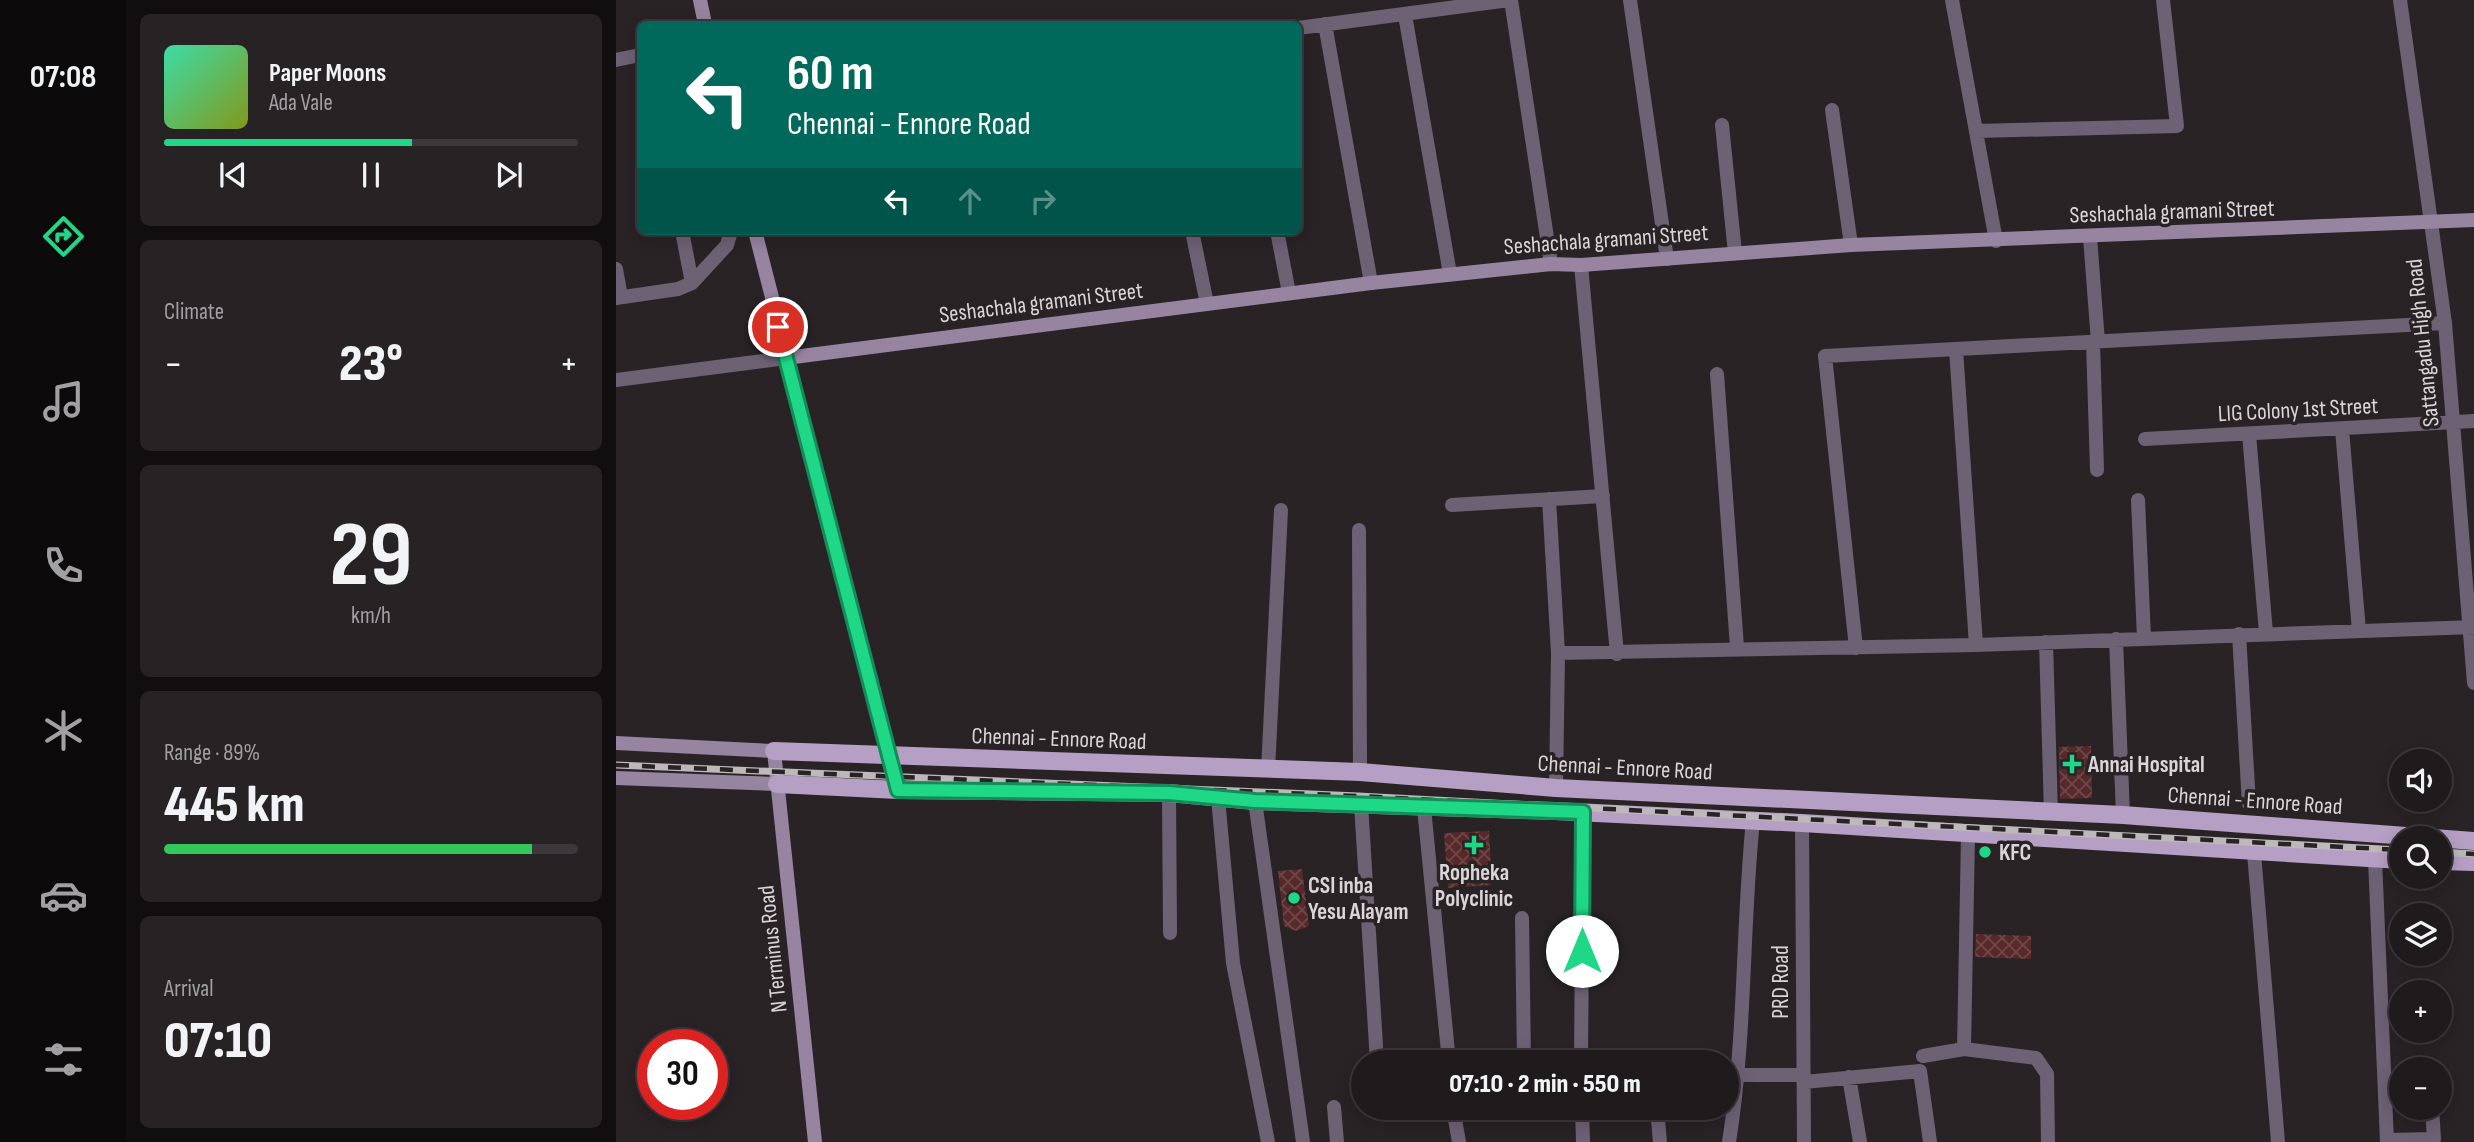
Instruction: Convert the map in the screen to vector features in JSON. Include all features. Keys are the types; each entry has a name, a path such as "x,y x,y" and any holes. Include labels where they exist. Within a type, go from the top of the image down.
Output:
{"main road":[{"name":"Chennai - Ennore Road","path":"774,751 1360,772 1556,788 2051,814 2123,815 2474,841"},
{"name":"Chennai - Ennore Road","path":"777,784 898,790 1169,793 1255,801 1802,822 1968,835 2389,860"},
{"path":"2452,861 2474,862"}],"street":[{"path":"700,0 704,21"},
{"path":"1302,27 1510,0 1551,264"},
{"path":"1630,0 1667,259"},
{"path":"1952,0 1996,241"},
{"path":"1977,131 2177,126 2163,0"},
{"name":"Sattangadu High Road","path":"2400,0 2445,323 2474,683"},
{"path":"1405,15 1450,274"},
{"path":"1325,24 1371,283"},
{"path":"616,60 637,56"},
{"path":"1832,110 1851,245"},
{"path":"1722,125 1735,253"},
{"name":"Seshachala gramani Street","path":"786,358 1289,293 1551,264 1581,265 1851,245 2433,224 2474,220"},
{"path":"683,235 692,283"},
{"path":"616,269 618,298 678,289 692,283 727,245 730,235"},
{"path":"756,235 898,790"},
{"path":"1193,235 1207,304"},
{"path":"1278,235 1289,293"},
{"path":"2090,237 2097,470"},
{"path":"1581,265 1617,654"},
{"path":"1856,648 1825,356 2445,323"},
{"path":"1956,349 1976,645"},
{"path":"616,380 786,358"},
{"path":"1717,374 1737,647"},
{"name":"LIG Colony 1st Street","path":"2145,439 2474,421"},
{"path":"2342,429 2359,631"},
{"path":"2249,434 2266,633"},
{"path":"1452,505 1602,496"},
{"path":"1549,499 1558,653 1556,788"},
{"path":"2138,500 2144,638"},
{"path":"1268,770 1281,510"},
{"path":"1359,530 1360,772"},
{"path":"1558,653 1617,654 1737,647 1976,645 2471,627"},
{"path":"2239,634 2249,804"},
{"path":"2116,639 2123,815"},
{"path":"2046,642 2051,814"},
{"path":"616,743 774,751"},
{"name":"N Terminus Road","path":"774,751 815,1142"},
{"path":"616,778 777,784"},
{"path":"1169,793 1171,933"},
{"path":"1218,798 1233,963 1268,1142"},
{"path":"1255,801 1303,1142"},
{"path":"1361,804 1376,1050"},
{"path":"1424,808 1447,1050"},
{"path":"1581,1050 1583,812"},
{"path":"1735,1050 1753,820"},
{"name":"PRD Road","path":"1802,822 1804,1142"},
{"path":"1964,1049 1968,835"},
{"path":"2254,853 2278,1142"},
{"path":"2375,859 2387,1141 2434,1140 2433,1120"},
{"path":"1522,918 1524,1050"},
{"path":"1923,1056 1964,1049 2036,1058 2042,1063 2047,1074 2048,1142"},
{"path":"1739,1075 1804,1079 1920,1071 1930,1142"},
{"path":"1849,1077 1860,1142"},
{"path":"1334,1107 1337,1142"},
{"path":"1455,1120 1458,1142"},
{"path":"1582,1120 1583,1142"},
{"path":"1658,1120 1660,1142"},
{"path":"1729,1142 1730,1120"}],"building":[{"path":"2091,746 2092,798 2060,799 2059,747"},
{"path":"1489,831 1492,885 1448,888 1444,833"},
{"name":"CSI inba Yesu Alayam","path":"1302,869 1309,926 1296,931 1284,926 1278,871"},
{"path":"1976,934 2031,936 2031,959 1975,957"}],"railway":[{"path":"616,765 1358,796 2389,849"},
{"path":"2452,853 2474,854"}],"place":[{"name":"Annai Hospital","path":"2072,764"},
{"name":"Ropheka Polyclinic","path":"1474,845"},
{"name":"KFC","path":"1985,852"},
{"name":"CSI inba Yesu Alayam","path":"1294,898"}],"route":[{"path":"778,327 898,790 1169,793 1255,801 1583,812 1582,951"}]}
